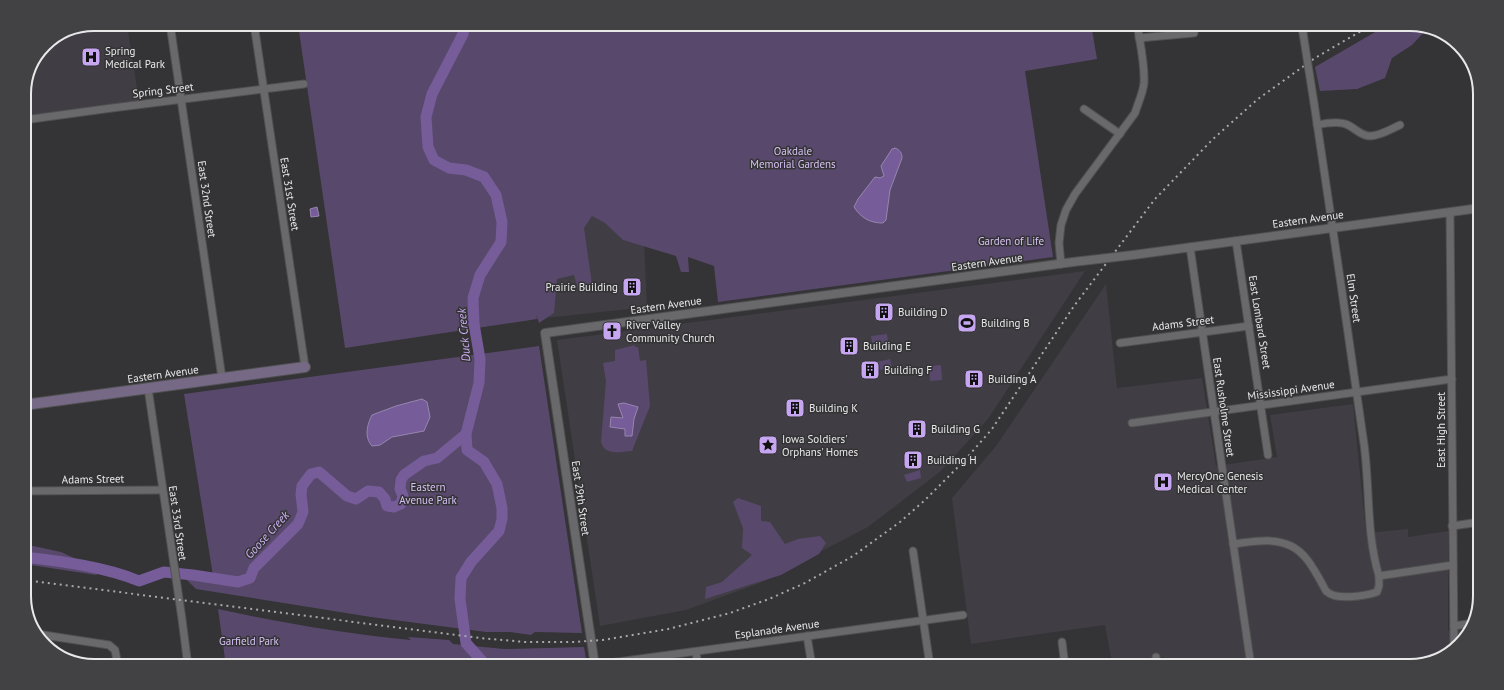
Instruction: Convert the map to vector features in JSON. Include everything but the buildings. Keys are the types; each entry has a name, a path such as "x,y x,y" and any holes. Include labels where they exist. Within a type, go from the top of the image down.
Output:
{"main road":[{"name":"Eastern Avenue","path":"31,403 305,367"}],"street":[{"name":"East 32nd Street","path":"171,31 222,378"},
{"name":"East 31st Street","path":"255,31 305,367"},
{"path":"1061,264 1059,243 1061,225 1066,210 1075,194 1135,113 1144,85 1144,71 1138,31"},
{"name":"Elm Street","path":"1303,31 1357,392 1365,450 1374,560 1378,576"},
{"path":"1139,38 1194,33"},
{"name":"Spring Street","path":"31,119 304,84"},
{"path":"1084,109 1120,134"},
{"path":"1317,125 1328,122 1348,125 1358,133 1376,136 1400,125"},
{"name":"Eastern Avenue","path":"546,333 1473,209"},
{"name":"East High Street","path":"1450,212 1454,642"},
{"name":"East Lombard Street","path":"1236,240 1268,455"},
{"name":"East Rusholme Street","path":"1190,247 1250,659"},
{"name":"Adams Street","path":"1120,343 1249,326"},
{"name":"East 29th Street","path":"546,333 594,659"},
{"name":"Mississippi Avenue","path":"1132,422 1214,412 1452,378"},
{"name":"East 33rd Street","path":"148,388 186,659"},
{"name":"Adams Street","path":"31,491 162,490"},
{"path":"1452,526 1473,523"},
{"path":"1233,544 1266,540 1280,542 1291,546 1302,554 1311,564 1327,591 1335,596 1368,595 1377,592 1379,586 1378,576 1453,565"},
{"path":"913,551 929,659"},
{"name":"Esplanade Avenue","path":"646,659 963,615"},
{"path":"1454,626 1466,624"},
{"path":"45,635 109,645 114,647 117,659"},
{"path":"807,636 811,659"},
{"path":"1062,642 1064,659"},
{"path":"696,652 697,659"}],"shaded area":[{"path":"128,31 139,101 31,116 31,90 37,66 52,47 62,39 82,32"},
{"path":"895,148 900,152 902,158 890,190 886,220 883,223 870,221 863,217 854,207 858,199 875,177 880,178 884,176 881,166 892,149"},
{"path":"549,153 644,242 647,307 537,319 516,157"},
{"path":"317,207 319,216 311,217 310,209"},
{"name":"Iowa Soldiers' Orphans' Homes","path":"1085,271 988,419 941,471 868,527 760,583 686,610 600,626 557,340"},
{"name":"MercyOne Genesis Medical Center","path":"1106,284 1117,388 1202,378 1216,466 1277,457 1270,415 1353,404 1366,533 1408,529 1408,537 1448,531 1448,631 1463,630 1455,641 1438,653 1426,657 1410,659 1164,659 1164,657 1147,659 1111,659 1105,625 971,644 952,498 996,446"},
{"path":"422,399 427,402 430,417 424,431 392,437 380,445 372,446 368,439 367,431 372,415 396,406"},
{"path":"624,403 638,407 634,419 632,436 625,436 625,429 610,427 611,417 623,418 618,404"}],"green space":[{"name":"Oakdale Memorial Gardens","path":"299,31 1092,31 1097,59 1025,71 1053,257 718,302 714,266 688,257 689,272 681,272 676,256 623,240 605,223 592,216 584,228 592,284 579,292 574,275 557,279 554,313 539,323 536,314 537,319 345,348"},
{"path":"1377,31 1424,33 1412,45 1392,58 1385,78 1357,89 1320,91 1315,67"},
{"path":"887,334 889,348 873,350 871,336"},
{"path":"635,345 635,347 638,347 640,361 646,360 650,406 632,451 609,451 601,442 606,381 603,363 615,361 615,350"},
{"name":"Eastern Avenue Park","path":"539,346 582,633 535,632 531,635 510,632 486,632 371,617 196,589 185,578 214,582 184,394"},
{"path":"890,359 892,368 878,370 877,362"},
{"path":"941,365 942,380 930,381 929,366"},
{"path":"920,470 921,478 907,482 904,475"},
{"path":"738,498 761,506 761,521 770,522 785,544 798,539 820,536 826,543 819,554 781,575 705,599 706,587 722,582 752,555 742,548 743,528 733,502"},
{"path":"31,546 61,552 102,571 96,575 31,565"},
{"name":"Garfield Park","path":"218,609 314,628 387,638 411,640 408,637 449,640 453,644 504,649 584,647 586,659 225,659"}],"waterway":[{"name":"Duck Creek","path":"464,31 432,94 426,117 428,147 434,160 449,168 466,170 484,177 496,195 502,222 501,242 480,275 473,298 474,324 480,359 479,383 466,434 467,450 484,462 497,484 502,508 502,519 499,531 471,562 461,578 460,599 466,643 480,659"},
{"name":"Goose Creek","path":"31,558 98,568 139,581 164,572 238,582 250,578 254,568 298,524 303,512 301,494 302,486 311,474 319,472 347,496 356,499 368,491 379,492 385,499 387,506 394,507 401,504 403,496 400,489 401,480 404,475 424,461 437,458 466,434"}],"railway":[{"path":"31,581 480,638 525,642 573,642 603,640 668,629 730,613 769,599 805,583 853,556 900,522 925,500 964,461 992,429 1074,306 1155,199 1213,139 1258,99 1315,58 1361,31"}],"place":[{"name":"Spring Medical Park","path":"91,57"},
{"name":"Prairie Building","path":"632,287"},
{"name":"Building D","path":"884,312"},
{"name":"Building B","path":"967,323"},
{"name":"River Valley Community Church","path":"612,331"},
{"name":"Building E","path":"849,346"},
{"name":"Building F","path":"870,370"},
{"name":"Building A","path":"974,379"},
{"name":"Building K","path":"795,408"},
{"name":"Building G","path":"917,429"},
{"name":"Iowa Soldiers' Orphans' Homes","path":"768,445"},
{"name":"Building H","path":"913,460"},
{"name":"MercyOne Genesis Medical Center","path":"1163,482"}],"park label":[{"name":"Garden of Life","path":"1011,241"}]}
